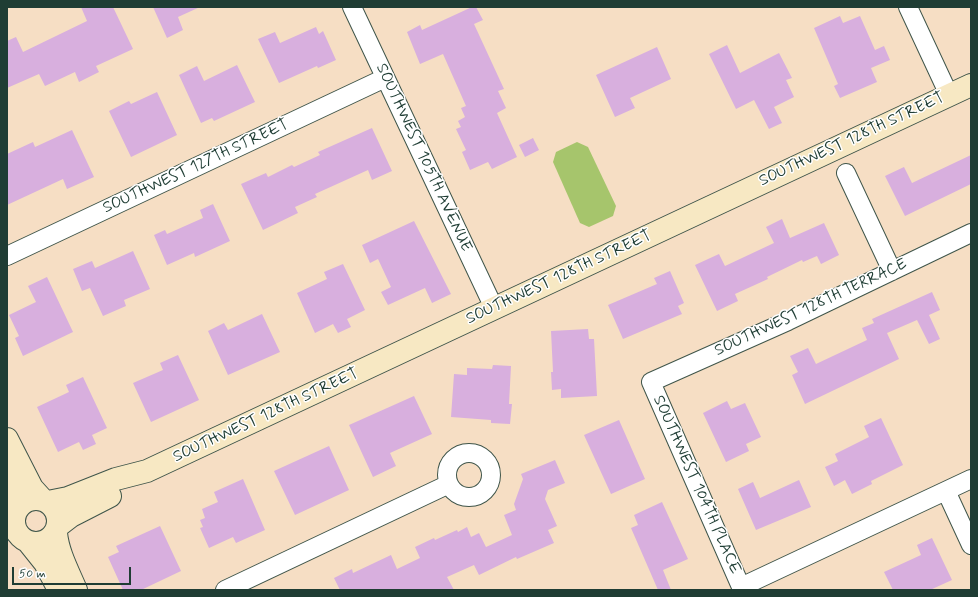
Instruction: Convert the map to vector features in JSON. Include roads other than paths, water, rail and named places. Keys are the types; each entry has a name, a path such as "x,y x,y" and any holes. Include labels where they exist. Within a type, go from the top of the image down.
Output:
{"street":[{"name":"SOUTHWEST 105TH AVENUE","path":"352,7 494,308"},
{"path":"908,7 949,95"},
{"name":"SOUTHWEST 127TH STREET","path":"7,256 386,78"},
{"name":"SOUTHWEST 128TH STREET","path":"45,501 68,498 116,479 147,471 971,85"},
{"path":"846,172 892,270"},
{"name":"SOUTHWEST 128TH TERRACE","path":"651,382 788,321 971,233"},
{"name":"SOUTHWEST 104TH PLACE","path":"651,382 741,587 946,491"},
{"path":"7,439 32,488 45,501 54,507 57,513 59,520 57,545 76,590"},
{"name":"SOUTHWEST 128TH STREET","path":"57,530 75,514 121,491 147,471"},
{"path":"7,473 13,489 12,519 20,536 21,543 45,563 59,590"},
{"path":"971,479 946,491 971,545"},
{"path":"225,590 449,484"},
{"path":"12,519 24,502 30,500 45,501"},
{"path":"21,543 41,543 47,541 57,530"}]}
